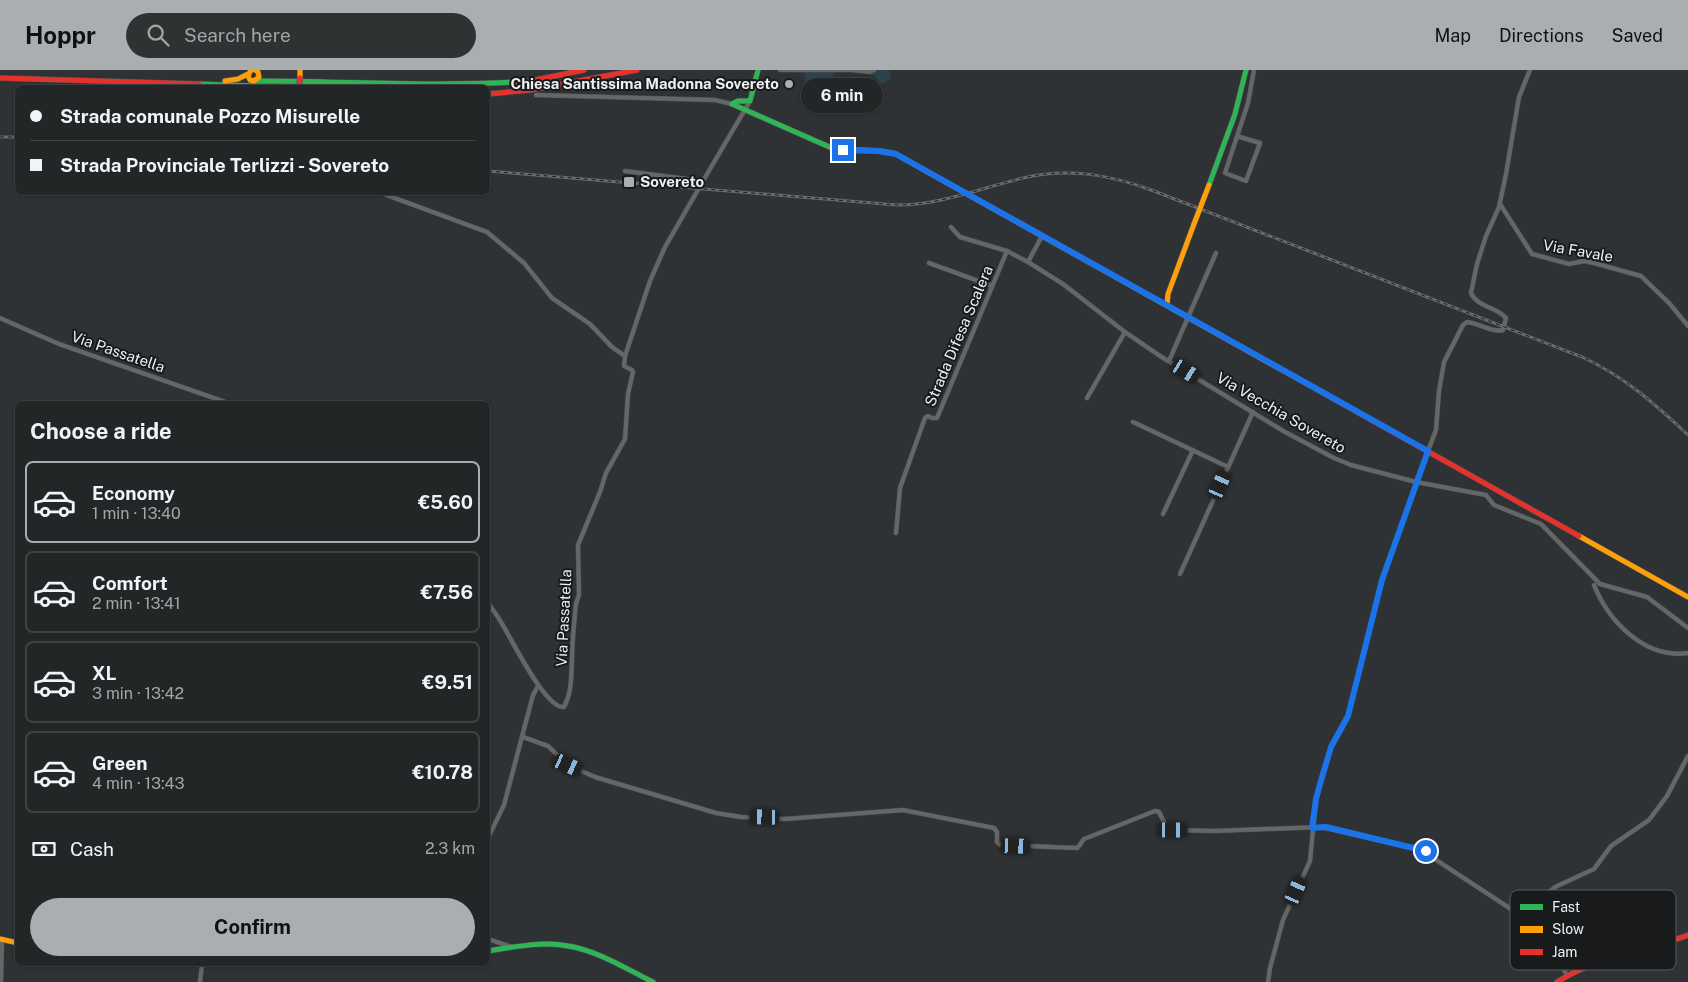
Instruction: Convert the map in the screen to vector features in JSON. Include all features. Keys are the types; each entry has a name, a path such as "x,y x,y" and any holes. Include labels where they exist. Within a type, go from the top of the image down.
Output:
{"main road":[{"path":"299,85 300,70"},
{"path":"254,71 249,79 254,81 466,84 530,80 584,70"},
{"path":"490,90 530,85 612,70"},
{"path":"490,94 530,90 637,70"},
{"path":"732,104 738,101 750,101 758,70"},
{"path":"1164,304 1239,103 1244,87 1246,70"},
{"path":"254,71 274,82"},
{"path":"254,71 258,78 254,81"},
{"path":"186,84 236,80 254,71"},
{"path":"0,78 218,85"},
{"path":"0,83 80,85"},
{"path":"732,104 834,148 892,152 1688,597"},
{"path":"1676,939 1688,935"},
{"path":"1,939 15,942"},
{"path":"490,952 561,945 579,948 596,954 653,982"},
{"path":"1557,982 1578,970"}],"street":[{"path":"780,70 852,70 870,72 874,70"},
{"path":"1240,137 1260,143 1246,181 1225,173 1248,103 1254,70"},
{"path":"1268,982 1283,920 1310,861 1316,799 1331,747 1348,716 1382,580 1436,430 1439,391 1444,362 1466,322 1472,322 1498,331 1504,330 1506,325 1506,318 1503,314 1478,302 1471,293 1477,264 1486,236 1500,204 1519,97 1530,70"},
{"path":"536,95 715,100 732,104"},
{"path":"386,195 487,232 524,263 552,298 590,324 612,347 625,356 650,280 665,246 750,101"},
{"path":"626,171 703,182"},
{"name":"Via Favale","path":"1500,204 1532,254 1569,264 1584,261 1594,263 1641,276 1670,304 1688,326"},
{"name":"Via Vecchia Sovereto","path":"951,227 960,237 1007,251 1028,262 1063,284 1124,332 1169,361 1285,432 1334,458 1360,468 1416,482 1486,495 1494,505 1541,524 1556,537 1600,584 1648,597 1688,628"},
{"path":"1028,262 1042,236"},
{"name":"Strada Difesa Scalera","path":"896,533 900,488 925,418 928,416 937,418 1007,251"},
{"path":"1169,361 1216,254"},
{"path":"929,263 992,286"},
{"name":"Via Passatella","path":"0,318 59,344 222,401"},
{"path":"1087,398 1124,332"},
{"name":"Via Passatella","path":"490,606 538,686 559,707 565,706 572,678 575,614 578,595 578,545 606,473 625,439 628,394 633,372 624,366 625,356"},
{"path":"1180,574 1253,412"},
{"path":"1133,422 1228,467"},
{"path":"1163,514 1192,450"},
{"path":"1486,495 1495,489"},
{"path":"1594,585 1617,624 1632,636 1644,644 1660,650 1676,654 1688,653"},
{"path":"490,834 504,805 533,695 538,686"},
{"path":"523,737 548,746 568,765 595,777 716,813 741,817 790,819 903,810 994,828 997,832 997,842 1000,845 1076,848 1084,839 1155,811 1159,812 1168,828 1173,830 1215,831 1326,827 1426,851 1510,908"},
{"path":"1553,890 1594,869 1611,846 1649,820 1667,796 1688,756"},
{"path":"1,939 1,982"},
{"path":"490,940 514,948"},
{"path":"200,982 202,966"},
{"path":"1564,970 1567,975"}],"shaded area":[{"path":"778,70 834,70 832,92 835,93 834,96 820,90 811,102 806,97 808,83 805,82 805,72"},
{"path":"834,70 889,70 891,78 882,84 873,75 866,72"}],"railway":[{"path":"0,137 15,137"},
{"path":"490,171 897,205 945,199 1040,175 1073,173 1106,177 1154,191 1582,357 1625,382 1688,435"}],"traffic: fast":[{"path":"732,104 738,101 750,101 758,70"},
{"path":"1209,185 1235,114 1246,70"},
{"path":"254,81 418,84 516,82"},
{"path":"199,84 228,85"},
{"path":"732,104 834,149 881,151 896,154 926,171"},
{"path":"490,951 538,944 579,948 601,956 653,982"}],"traffic: slow":[{"path":"251,70 248,76 250,80 254,81 259,77 258,72 255,70"},
{"path":"300,70 300,78"},
{"path":"225,81 238,79 248,74"},
{"path":"926,171 1275,366"},
{"path":"1194,224 1209,185"},
{"path":"1167,305 1168,294 1194,224"},
{"path":"1579,536 1688,597"},
{"path":"0,939 15,942"}],"traffic: jam":[{"path":"516,82 584,70"},
{"path":"490,94 530,90 637,70"},
{"path":"0,78 199,84"},
{"path":"299,85 300,78"},
{"path":"1275,366 1579,536"},
{"path":"1676,939 1688,935"},
{"path":"1557,982 1579,970"}],"place":[{"name":"Chiesa Santissima Madonna Sovereto","path":"789,84"},
{"name":"Sovereto","path":"629,182"}],"route":[{"path":"843,150 892,152 896,154 1428,451 1382,580 1358,671 1356,689 1348,716 1331,747 1316,799 1312,828 1326,827 1426,851"}]}
